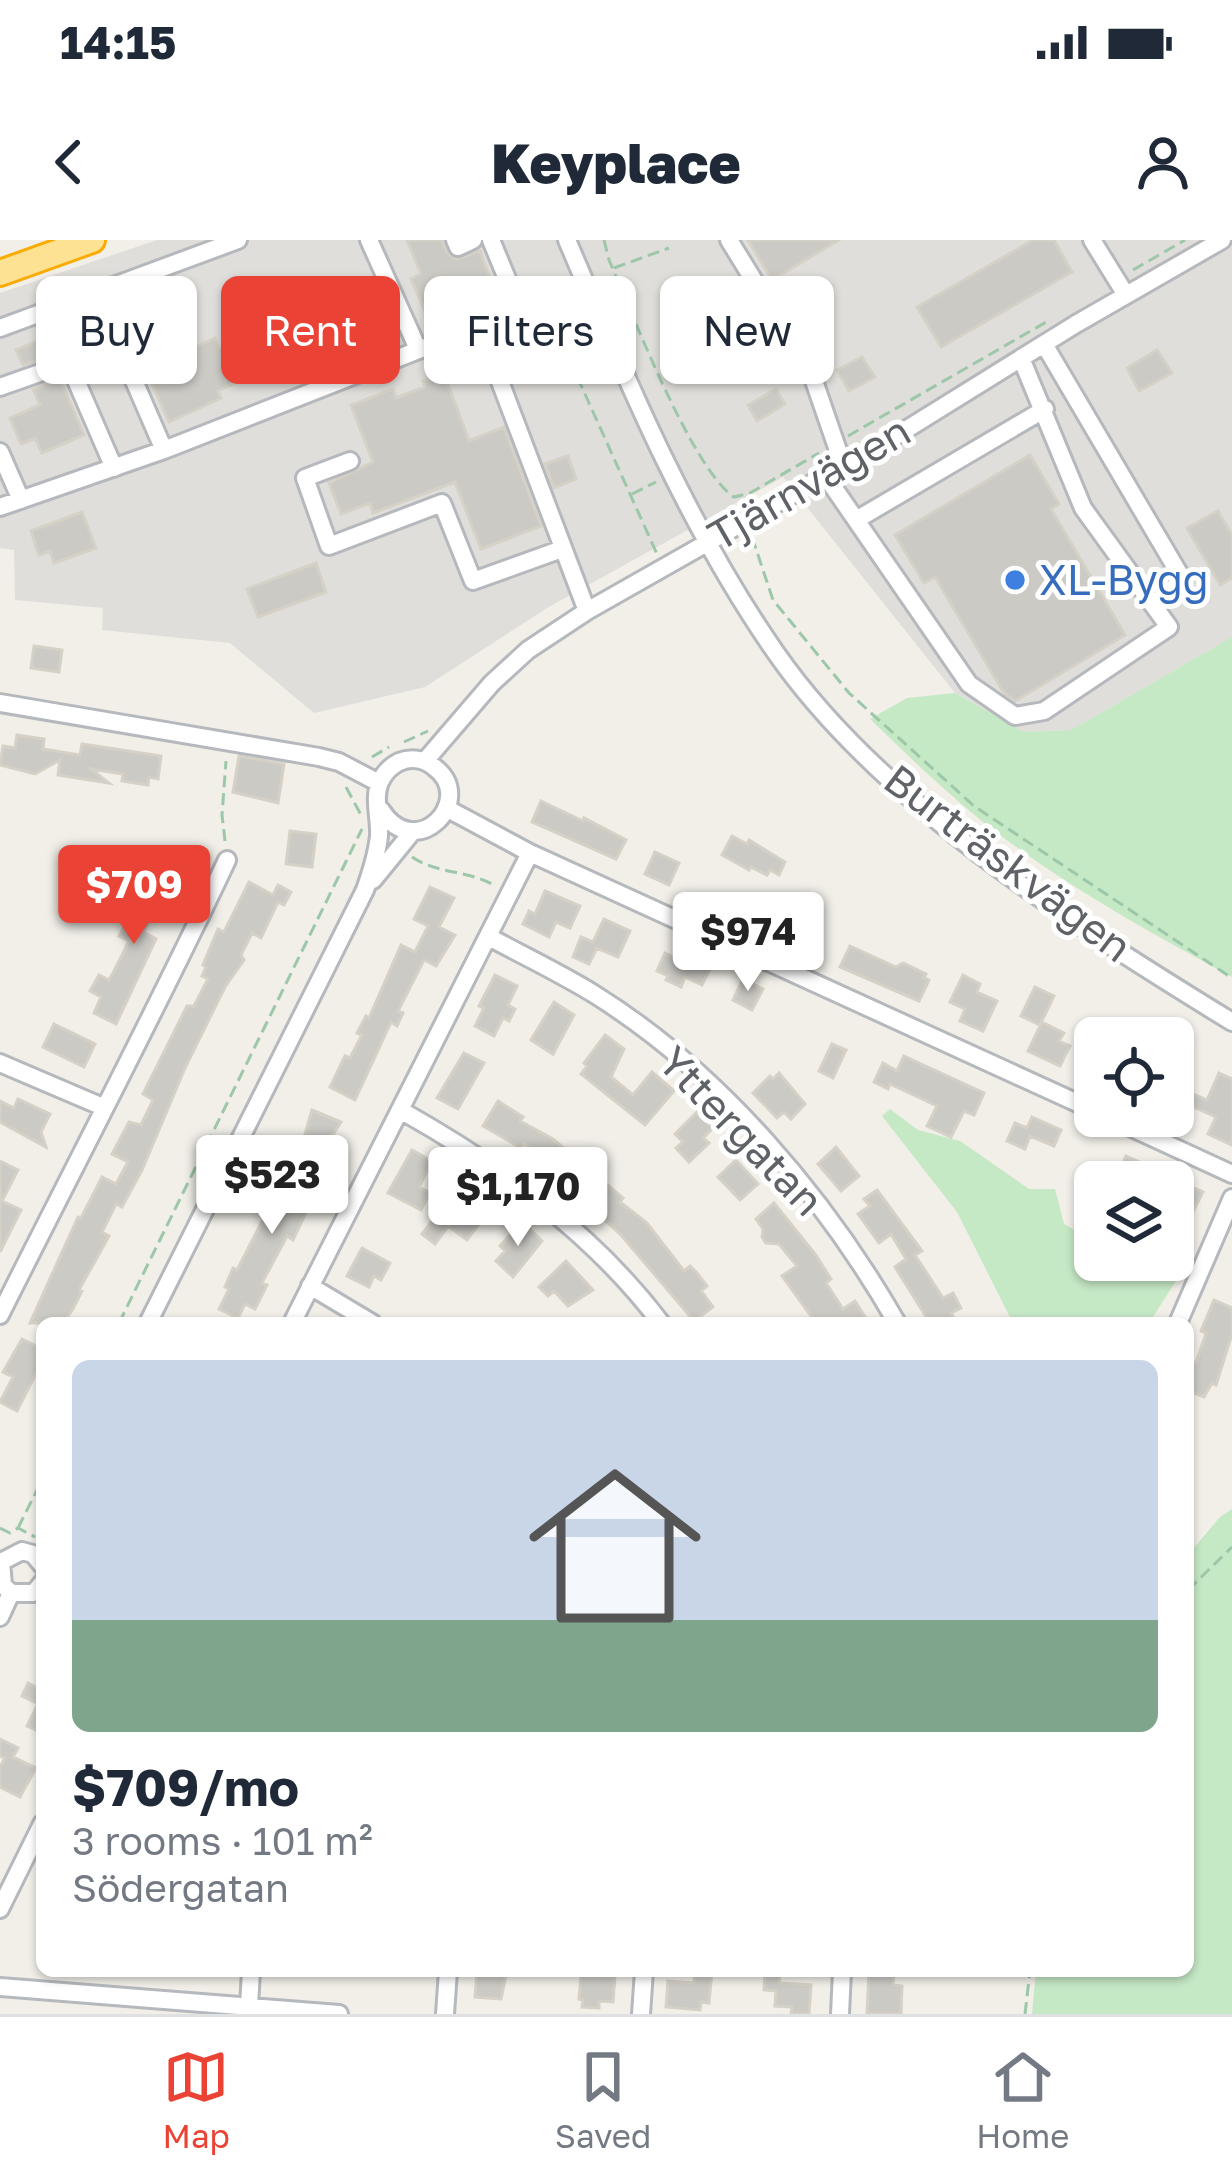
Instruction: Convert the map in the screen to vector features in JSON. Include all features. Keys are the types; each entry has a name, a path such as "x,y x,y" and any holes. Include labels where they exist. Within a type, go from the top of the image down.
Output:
{"highway":[{"path":"0,273 92,240"}],"street":[{"path":"141,276 238,240"},
{"path":"369,240 418,349"},
{"path":"455,240 458,248 473,240"},
{"path":"491,240 506,276"},
{"name":"Burträskvägen","path":"567,240 583,276"},
{"path":"729,240 812,375 843,465"},
{"path":"1092,240 1121,288"},
{"name":"Tjärnvägen","path":"425,761 504,672 587,611 1022,358 1121,288 1222,240"},
{"path":"0,328 36,315"},
{"path":"1044,344 1183,580 1153,605"},
{"path":"0,507 164,450 424,347"},
{"path":"825,476 969,685 1015,716 1044,711 1169,627 1083,508 1022,358"},
{"path":"0,387 36,374"},
{"path":"77,384 115,468"},
{"path":"135,384 164,450"},
{"path":"501,384 587,611"},
{"name":"Burträskvägen","path":"633,384 707,542 777,655 846,735 915,802 1027,886 1232,1022"},
{"path":"856,520 1046,410"},
{"path":"0,452 21,500"},
{"path":"350,461 305,478 328,546 442,503 472,581 562,549"},
{"path":"0,703 339,762 379,783"},
{"path":"151,1317 365,890 379,839 379,783 396,764 425,761 445,778 446,808 436,823 413,831 365,890"},
{"path":"446,808 530,853 1074,1101"},
{"path":"380,810 394,826 413,831"},
{"path":"295,1317 530,853"},
{"path":"0,1315 143,1039 227,860"},
{"name":"Yttergatan","path":"489,937 596,996 698,1073 783,1161 869,1274 894,1317"},
{"path":"0,1063 104,1107"},
{"path":"402,1111 503,1171 570,1225 655,1317"},
{"path":"1152,1137 1232,1174"},
{"path":"1181,1317 1232,1198"},
{"path":"310,1286 363,1317"},
{"path":"36,1548 1,1562 3,1585 11,1593 23,1596 36,1591"},
{"path":"0,1617 11,1593"},
{"path":"0,1909 36,1836"},
{"path":"249,2006 251,1977"},
{"path":"445,2014 448,1977"},
{"path":"640,2014 643,1977"},
{"path":"840,2014 842,1977"},
{"path":"0,1987 339,2014"}],"path":[{"path":"604,240 700,460 722,490 734,497 773,600 849,693 974,806 1232,978"},
{"path":"1121,288 1184,240"},
{"path":"613,269 669,248"},
{"path":"734,497 750,493 1055,316"},
{"path":"227,860 222,815 228,741"},
{"path":"122,1317 364,825"},
{"path":"1,1531 18,1528 36,1492"},
{"path":"18,1528 36,1544"},
{"path":"1194,1584 1232,1547"},
{"path":"1025,2014 1029,1977"}],"shaded area":[{"path":"157,240 1232,240 1232,637 1071,730 1024,732 955,693 783,477 547,608 425,687 314,713 230,643 102,630 103,608 15,600 14,550 0,548 0,293 36,281 36,384 197,384 197,276 50,276"}],"green space":[{"path":"1232,637 1232,977 1028,855 953,796 870,719 907,698 955,693 1024,732 1071,730"},
{"path":"890,1109 918,1130 960,1141 1029,1189 1055,1189 1064,1224 1074,1230 1074,1281 1176,1281 1153,1317 1010,1317 957,1212 882,1116"},
{"path":"1232,1509 1232,2014 1032,2014 1035,1977 1194,1977 1194,1548"}],"building":[{"path":"407,240 442,240 447,253 456,259 480,251 489,276 424,276 424,309 411,279 421,274"},
{"path":"748,240 839,240 779,276 770,276"},
{"path":"1033,240 1054,240 1072,272 941,347 917,307"},
{"path":"215,338 221,347 221,384 233,384 218,391 221,398 169,422 152,384 197,384 197,346"},
{"path":"36,342 36,360 23,365 16,350"},
{"path":"1157,350 1172,373 1139,391 1127,368"},
{"path":"862,357 875,377 849,391 837,370"},
{"path":"62,384 84,435 42,453 35,438 21,444 10,418 40,405 33,389"},
{"path":"448,384 469,441 504,427 541,526 481,549 455,482 373,513 370,503 341,514 329,483 373,462 351,405 393,389 396,398"},
{"path":"776,389 785,404 757,421 748,405"},
{"name":"XL-Bygg","path":"1030,455 1059,504 1051,509 1125,635 1015,701 1004,693 935,577 924,583 895,535"},
{"path":"568,456 576,479 554,488 545,464"},
{"path":"1218,511 1232,535 1232,578 1220,585 1187,528"},
{"path":"82,512 96,548 54,563 50,551 39,555 31,531"},
{"path":"316,563 326,592 258,617 247,589"},
{"path":"34,646 62,650 59,672 31,668"},
{"path":"17,735 44,739 43,749 80,755 82,744 161,756 158,779 149,777 148,785 122,781 123,774 91,769 109,783 58,775 60,760 35,774 0,765 3,746 15,748"},
{"path":"239,756 284,764 278,803 233,792"},
{"path":"541,801 626,840 616,859 532,822"},
{"path":"290,831 316,834 312,867 286,864"},
{"path":"732,836 747,844 749,840 785,862 779,875 749,870 722,855"},
{"path":"655,852 679,863 669,885 645,874"},
{"path":"152,874 183,890 171,914 156,907 143,932 156,939 116,1024 94,1013 101,997 90,991 99,975 109,980 113,973 129,941 119,936 135,907 125,902 134,891 141,895"},
{"path":"249,882 273,895 278,885 291,892 284,905 278,902 261,938 252,933 241,955 244,960 225,987 185,1068 142,1170 102,1232 109,1236 73,1309 67,1317 36,1317 36,1323 30,1323 78,1217 102,1177 116,1184 128,1162 112,1154 129,1122 141,1125 153,1100 143,1094 187,1006 194,1006 208,979 202,976 203,965 218,929 224,932"},
{"path":"430,887 454,898 439,927 455,935 436,966 424,960 398,1011 403,1013 397,1026 391,1022 355,1100 330,1087 362,1035 357,1033 369,1018 401,945 415,952 428,926 414,919"},
{"path":"545,891 580,906 570,928 556,922 549,937 523,924 529,911 535,914"},
{"path":"775,902 791,909 787,918 806,926 803,935 809,938 804,949 765,930"},
{"path":"604,919 630,931 618,957 597,948 589,964 573,957 581,937 593,942"},
{"path":"850,946 896,967 903,963 926,974 929,980 919,1001 840,967"},
{"path":"665,953 675,958 678,953 690,959 692,955 712,965 702,985 685,977 681,987 666,980 668,976 657,971"},
{"path":"495,975 517,986 508,1005 515,1009 509,1021 503,1018 494,1036 475,1026"},
{"path":"963,975 980,984 977,992 997,1001 983,1031 960,1021 965,1009 950,1002"},
{"path":"743,979 763,989 752,1010 733,1000"},
{"path":"1035,987 1054,996 1040,1025 1021,1016"},
{"path":"554,1002 574,1015 553,1054 531,1040"},
{"path":"1042,1022 1064,1033 1059,1041 1070,1046 1060,1066 1028,1051"},
{"path":"54,1024 95,1044 84,1067 43,1047"},
{"path":"605,1035 624,1049 611,1077 633,1095 652,1072 674,1091 645,1125 581,1074"},
{"path":"832,1044 846,1050 833,1078 819,1071"},
{"path":"464,1053 484,1063 458,1109 437,1098"},
{"path":"904,1056 984,1093 974,1115 964,1111 951,1137 927,1126 937,1106 890,1084 888,1089 874,1082 883,1063 897,1071"},
{"path":"779,1073 805,1104 791,1119 784,1112 777,1118 753,1093"},
{"path":"1219,1073 1232,1079 1232,1145 1208,1134 1216,1117 1194,1107 1194,1094 1207,1100"},
{"path":"18,1099 50,1114 41,1132 46,1147 0,1122 0,1101 14,1108"},
{"path":"498,1101 523,1117 520,1121 553,1139 623,1198 620,1202 647,1223 684,1271 690,1266 697,1273 707,1286 701,1291 713,1307 691,1317 571,1182 568,1187 547,1170 550,1165 524,1143 521,1148 483,1126"},
{"path":"312,1110 341,1122 323,1150 303,1141"},
{"path":"697,1112 713,1128 703,1138 709,1143 689,1162 676,1148 683,1142 675,1134"},
{"path":"1032,1117 1061,1130 1054,1146 1030,1136 1025,1149 1007,1141 1015,1123 1027,1128"},
{"path":"836,1147 859,1176 841,1191 818,1164"},
{"path":"412,1150 432,1161 419,1187 430,1193 421,1210 388,1193"},
{"path":"736,1160 758,1184 740,1200 718,1177"},
{"path":"0,1161 18,1170 2,1201 21,1210 0,1252"},
{"path":"292,1163 335,1179 329,1190 319,1185 293,1240 287,1236 262,1283 267,1285 255,1309 245,1304 238,1317 219,1309 233,1268 237,1270"},
{"path":"472,1185 490,1198 482,1209 487,1213 467,1240 448,1226 435,1244 422,1234 435,1217 444,1223"},
{"path":"1194,1188 1203,1192 1194,1210"},
{"path":"877,1190 922,1251 915,1255 943,1298 953,1293 961,1308 951,1313 953,1317 926,1317 895,1267 906,1259 891,1234 879,1243 858,1214 870,1206 864,1199"},
{"path":"774,1203 815,1254 843,1309 855,1301 865,1317 812,1317 782,1276 797,1266 779,1244 766,1243 756,1219"},
{"path":"522,1222 542,1241 513,1277 496,1261 505,1251 500,1246"},
{"path":"362,1248 390,1263 381,1280 374,1276 369,1287 347,1276"},
{"path":"566,1261 593,1290 568,1306 554,1291 548,1296 539,1287"},
{"path":"1214,1300 1232,1308 1232,1334 1216,1385 1212,1383 1204,1397 1194,1393 1194,1362 1206,1333 1201,1331"},
{"path":"22,1339 36,1346 36,1374 17,1411 0,1402 13,1377 3,1372"},
{"path":"28,1683 36,1687 36,1703 22,1696"},
{"path":"36,1708 36,1730 27,1726"},
{"path":"0,1739 18,1748 13,1757 36,1768 20,1797 0,1787 5,1758 0,1756"},
{"path":"477,1977 506,1977 501,1999 475,1997"},
{"path":"581,1977 615,1977 613,2002 599,2001 599,2008 582,2007"},
{"path":"694,1977 711,1977 709,2003 701,2002 700,2010 666,2007 668,1981 694,1983"},
{"path":"765,1977 811,1985 809,2014 791,2014 792,2007 775,2006 776,1991 764,1990"},
{"path":"869,1977 894,1977 893,1985 902,1986 901,2014 867,2014"}],"place":[{"name":"XL-Bygg","path":"1015,580"}]}
